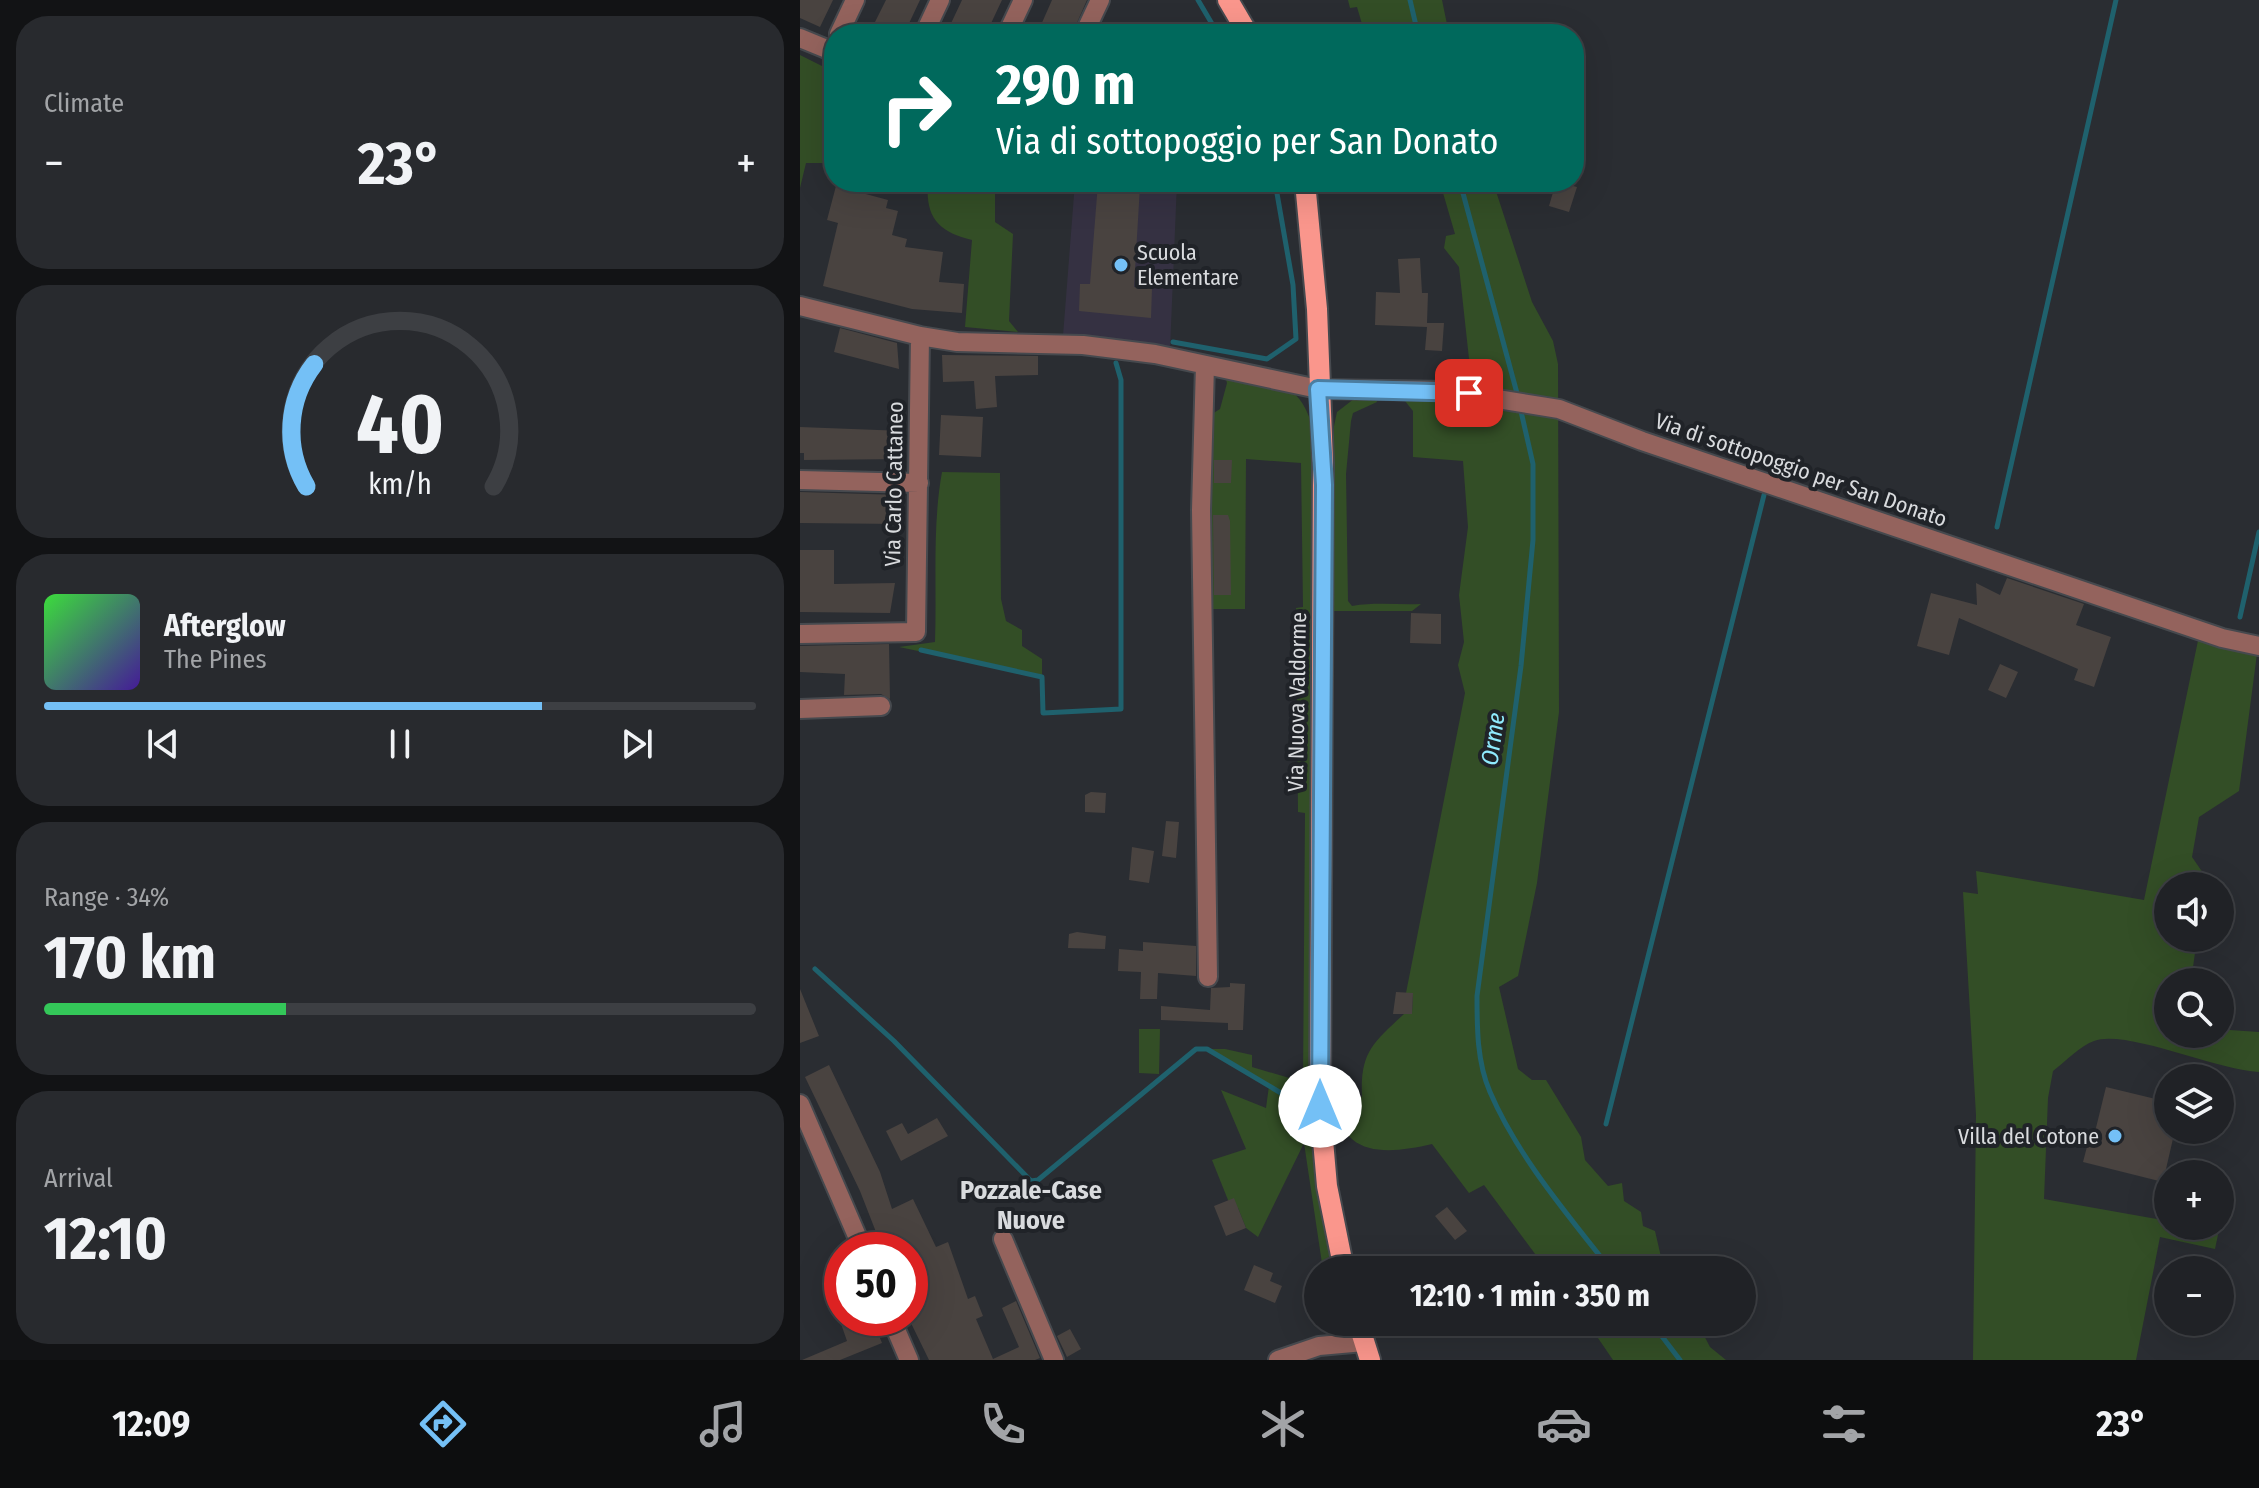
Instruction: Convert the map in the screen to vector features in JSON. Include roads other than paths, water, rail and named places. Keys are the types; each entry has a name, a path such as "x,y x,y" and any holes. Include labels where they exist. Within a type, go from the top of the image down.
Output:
{"main road":[{"path":"1228,0 1242,24"},
{"name":"Via Nuova Valdorme","path":"1306,192 1317,309 1324,485 1320,1106 1327,1186 1341,1256"}],"street":[{"path":"844,24 855,0"},
{"path":"929,24 940,0"},
{"path":"1012,24 1023,0"},
{"path":"1089,24 1100,0"},
{"path":"800,38 824,43"},
{"path":"800,306 920,336 957,342 1083,345 1155,354 1318,389"},
{"name":"Via Carlo Cattaneo","path":"800,634 916,632 920,336"},
{"path":"1205,365 1201,510 1208,977"},
{"name":"Via di sottopoggio per San Donato","path":"1318,389 1482,394 1559,409 2222,638 2259,646"},
{"path":"800,480 919,483"},
{"path":"800,709 881,706"},
{"path":"800,1104 855,1232"},
{"path":"1003,1239 1054,1360"},
{"path":"898,1336 907,1359"},
{"path":"1278,1360 1319,1346 1364,1341"}],"waterway":[{"path":"1198,0 1212,24"},
{"name":"Orme","path":"1410,0 1416,24"},
{"path":"1997,527 2116,0"},
{"path":"1173,342 1267,359 1296,339 1293,285 1277,192"},
{"name":"Orme","path":"1463,192 1518,397"},
{"path":"921,650 1042,677 1043,713 1121,709 1121,380 1116,363"},
{"name":"Orme","path":"1520,407 1533,464 1533,540 1521,666 1477,996 1479,1045 1482,1069 1501,1116 1545,1185 1600,1256"},
{"path":"1606,1124 1764,495"},
{"path":"2240,617 2259,532"},
{"path":"815,969 894,1041 1031,1181 1038,1180 1196,1049 1207,1049 1296,1102"},
{"name":"Orme","path":"1662,1336 1680,1360"}],"place":[{"name":"Scuola Elementare","path":"1121,265"},
{"name":"Villa del Cotone","path":"2115,1136"}],"district":[{"name":"Pozzale-Case Nuove","path":"1031,1205"}]}
